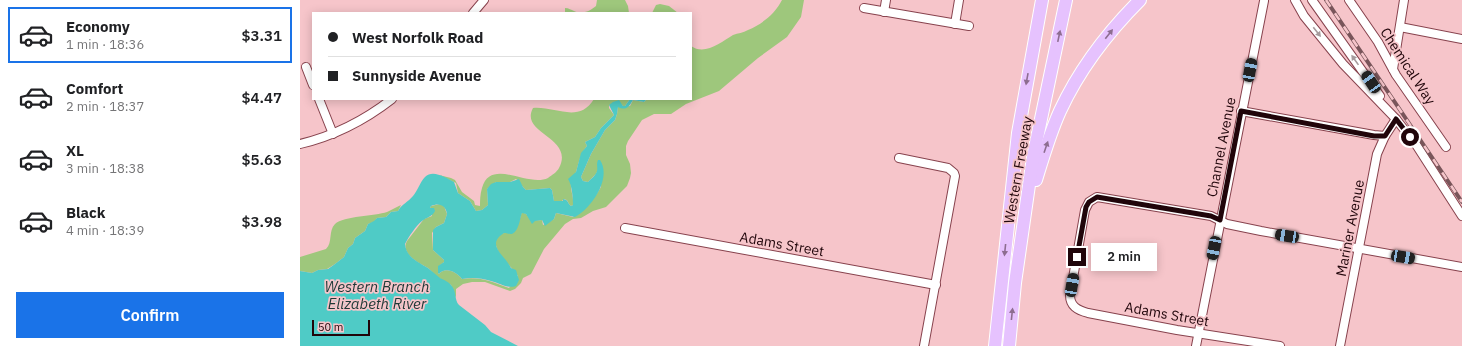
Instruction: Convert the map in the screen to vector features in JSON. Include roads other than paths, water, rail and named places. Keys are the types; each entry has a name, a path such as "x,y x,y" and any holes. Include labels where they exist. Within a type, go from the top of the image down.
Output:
{"highway":[{"path":"1035,0 1035,34"},
{"name":"Western Freeway","path":"995,346 1018,133 1042,0"},
{"name":"Western Freeway","path":"1009,346 1015,283 1033,157 1066,0"},
{"path":"1024,225 1043,156 1060,111 1077,80 1096,51 1117,24 1140,0"}],"street":[{"path":"474,12 484,0"},
{"path":"884,12 886,0"},
{"path":"955,24 959,0"},
{"path":"1295,0 1304,16 1343,64 1395,117"},
{"path":"1312,0 1421,152 1462,216"},
{"name":"Chemical Way","path":"1348,0 1378,42 1393,69 1446,147"},
{"path":"1393,69 1404,0"},
{"name":"Channel Avenue","path":"1196,346 1241,111 1264,1"},
{"path":"864,8 969,26"},
{"path":"1400,27 1462,39"},
{"path":"306,67 312,82"},
{"path":"319,100 333,134"},
{"path":"300,144 333,134 356,123 390,100"},
{"path":"1241,111 1374,136 1385,136"},
{"name":"Mariner Avenue","path":"1340,346 1377,154 1395,117"},
{"path":"899,158 948,168 954,172 955,180 924,346"},
{"name":"Adams Street","path":"1220,220 1211,216 1097,197 1089,202 1084,214 1070,300 1075,308 1081,311 1198,334 1280,346"},
{"path":"1220,220 1227,224 1261,231 1462,267"},
{"name":"Adams Street","path":"625,228 936,285"}],"water":[{"name":"Western Branch Elizabeth River","path":"619,100 623,106 625,106 629,100 633,100 629,106 623,109 618,107 615,120 605,130 591,154 581,177 583,181 588,182 596,172 597,162 600,160 604,175 602,184 594,200 588,207 575,217 556,213 554,219 545,226 542,220 535,221 532,224 526,214 522,213 516,231 511,234 504,233 499,237 496,242 496,246 511,268 516,270 519,280 516,286 507,286 480,279 462,279 454,272 448,270 444,270 439,274 438,273 438,266 444,262 444,260 433,250 433,230 444,223 447,214 444,207 440,205 437,204 431,206 430,208 434,208 434,213 417,226 405,244 406,249 413,259 428,268 453,287 456,301 459,305 485,325 491,332 518,346 300,346 300,271 312,273 318,270 328,269 335,264 344,257 348,248 353,244 355,238 365,231 368,224 377,218 386,217 391,212 398,211 413,196 425,177 436,174 454,182 458,193 470,201 476,211 482,210 488,205 487,189 491,184 496,182 510,182 519,179 526,190 550,188 552,190 554,201 563,201 563,199 565,199 571,206 573,205 572,195 568,179 576,172 581,153 587,146 585,142 595,137 601,128 614,115 609,105"},
{"name":"Western Branch Elizabeth River","path":"633,100 646,100 644,102"}],"railway":[{"path":"1326,0 1462,202"}]}
